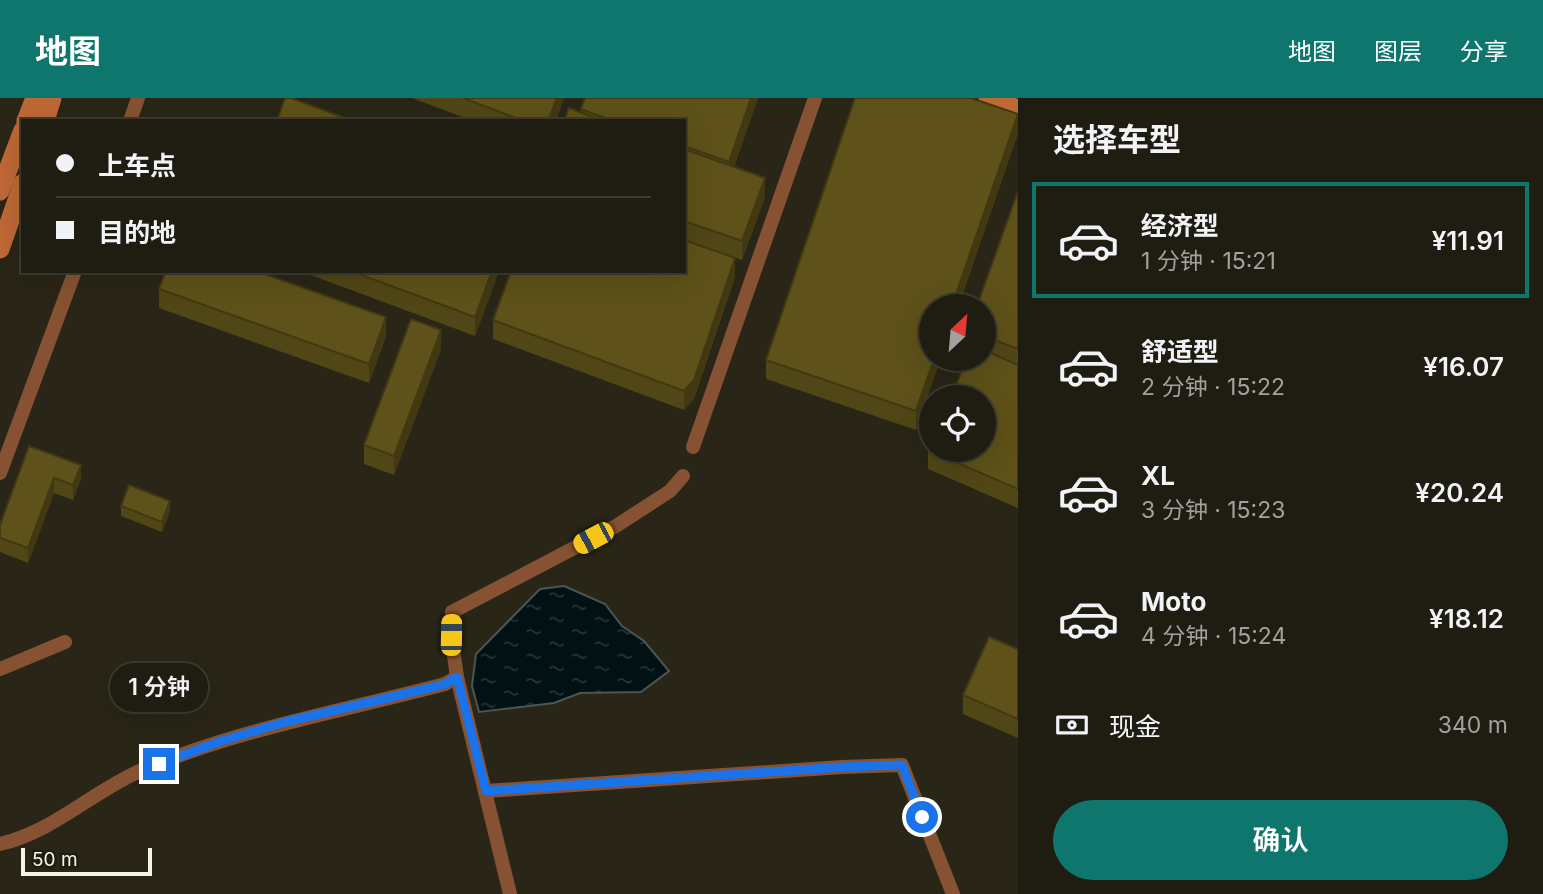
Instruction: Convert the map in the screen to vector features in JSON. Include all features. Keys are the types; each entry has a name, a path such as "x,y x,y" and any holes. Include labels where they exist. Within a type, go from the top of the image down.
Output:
{"main road":[{"path":"27,119 35,98"},
{"path":"46,119 52,98"},
{"path":"988,98 1018,108"},
{"path":"0,191 21,135"},
{"path":"0,249 21,189"}],"street":[{"path":"131,119 138,98"},
{"path":"693,447 816,98"},
{"path":"0,473 74,273"},
{"path":"510,894 457,677 451,635 452,612 617,526 670,491 683,476"},
{"path":"0,669 65,642"},
{"path":"0,844 33,834 139,771 218,742 285,722 431,687 457,677"},
{"path":"486,791 902,765 953,894"}],"water":[{"path":"564,586 605,604 622,626 644,641 669,671 641,692 580,693 554,703 479,712 472,686 476,654 540,589"}],"building":[{"path":"285,98 291,98 348,119 278,119"},
{"path":"463,98 557,98 549,119 519,119"},
{"path":"585,98 751,98 729,162 686,147 686,119 608,119 581,109"},
{"path":"855,98 971,98 1018,114 956,294 919,294 919,371 930,371 925,385 919,385 916,411 766,360"},
{"path":"569,108 598,119 565,119"},
{"path":"686,150 765,178 742,241 686,222"},
{"path":"1017,194 1018,349 996,341 996,294 981,294"},
{"path":"686,241 735,258 694,380 684,391 493,320 510,273 686,273"},
{"path":"165,273 262,273 386,317 369,364 159,289"},
{"path":"356,273 491,273 475,317"},
{"path":"411,319 441,330 394,456 364,445"},
{"path":"996,355 1018,365 1018,489 956,462 996,462 996,385 956,385 962,371 996,371"},
{"path":"29,446 81,465 73,485 54,478 28,548 0,538 0,525"},
{"path":"129,485 170,501 162,522 121,506"},
{"path":"989,637 1018,649 1018,719 963,695"}],"route":[{"path":"159,764 218,742 285,722 445,684 457,677 486,791 902,765 922,817"}]}
